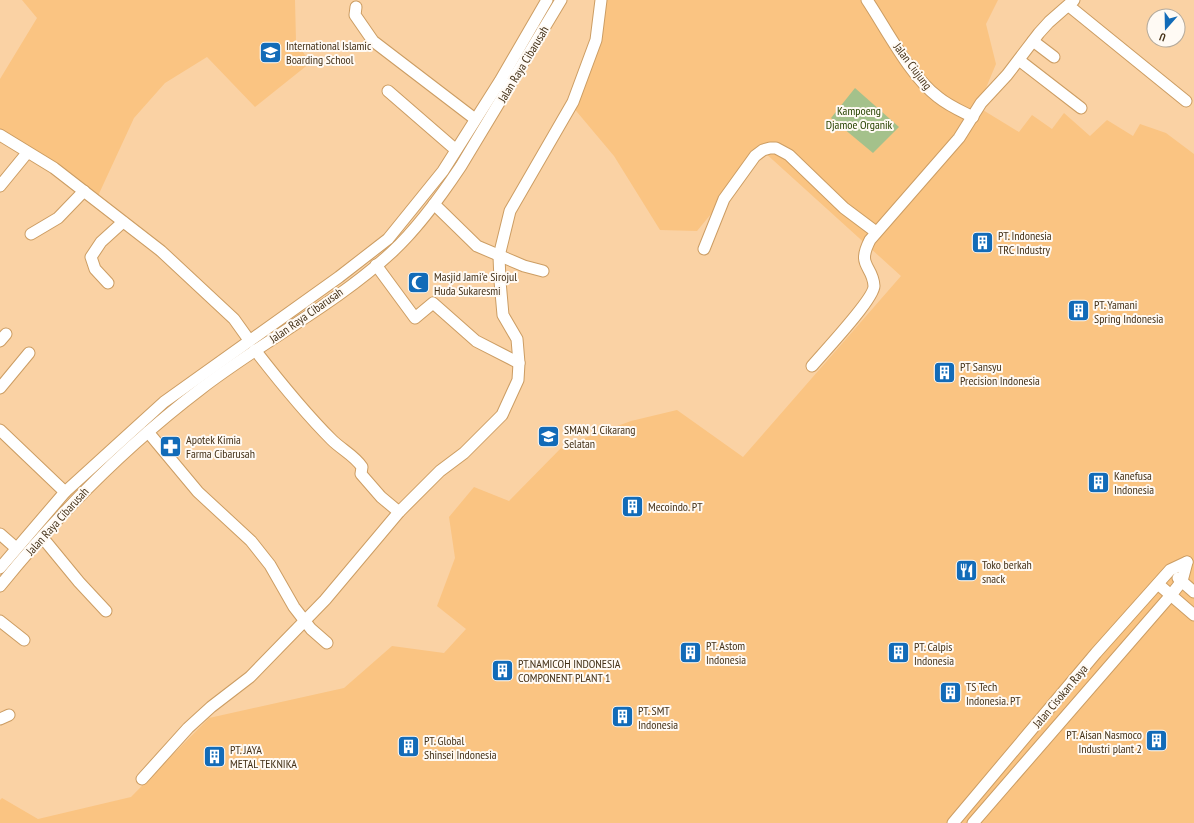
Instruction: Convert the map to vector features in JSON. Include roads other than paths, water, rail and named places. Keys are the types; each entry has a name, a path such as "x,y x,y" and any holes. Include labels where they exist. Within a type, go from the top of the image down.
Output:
{"street":[{"name":"Jalan Raya Cibarusah","path":"0,586 38,536 65,492 164,402 339,277 381,245 437,179 500,82 547,0"},
{"name":"Jalan Raya Cibarusah","path":"0,568 16,548 38,536 92,482 196,392 337,294 390,253 426,214 448,187 561,0"},
{"path":"142,779 188,728 211,707 250,677 336,588 399,512 436,476 464,453 502,415 518,380 519,363 517,339 503,315 499,256 510,211 573,102 596,40 601,0"},
{"name":"Jalan Ciujung","path":"867,0 917,75 937,97 952,107 973,117"},
{"path":"812,366 861,309 873,291 874,284 864,257 866,246 876,232 956,143 985,99 1019,60 1049,22 1072,3 1186,101"},
{"path":"356,7 355,15 373,41 475,119"},
{"path":"1033,41 1054,57"},
{"path":"1019,60 1081,108"},
{"path":"388,91 456,150"},
{"path":"0,135 27,153 54,168 161,251 234,318 249,340"},
{"path":"704,249 724,199 738,179 756,156 763,150 776,148 790,156 844,208 876,232"},
{"path":"0,186 27,153"},
{"path":"31,234 58,218 84,191"},
{"path":"434,204 471,241 499,256 543,271"},
{"path":"415,206 426,214"},
{"path":"108,282 95,270 90,258 101,242 122,222"},
{"path":"381,245 390,253"},
{"path":"376,264 415,318 433,303 476,340 519,363"},
{"path":"255,350 284,388 332,440 358,462 362,467 361,474 381,497 399,512"},
{"path":"0,388 29,353"},
{"path":"0,430 65,492"},
{"path":"148,432 198,492 251,541 263,555 304,621 327,643"},
{"path":"0,534 16,548"},
{"path":"38,536 106,611"},
{"path":"1182,582 1187,562 1170,570 1182,582 1194,592"},
{"name":"Jalan Cisokan Raya","path":"953,823 1096,653 1170,570"},
{"name":"Jalan Cisokan Raya","path":"973,823 1182,582"},
{"path":"1158,584 1194,615"},
{"path":"0,621 24,640"}],"place":[{"name":"International Islamic Boarding School","path":"271,52"},
{"name":"PT. Indonesia TRC Industry","path":"983,242"},
{"name":"Masjid Jami'e Sirojul Huda Sukaresmi","path":"419,283"},
{"name":"PT. Yamani Spring Indonesia","path":"1079,311"},
{"name":"PT Sansyu Precision Indonesia","path":"944,373"},
{"name":"SMAN 1 Cikarang Selatan","path":"548,436"},
{"name":"Apotek Kimia Farma Cibarusah","path":"170,446"},
{"name":"Kanefusa Indonesia","path":"1099,482"},
{"name":"Mecoindo. PT","path":"632,506"},
{"name":"Toko berkah snack","path":"967,571"},
{"name":"PT. Astom Indonesia","path":"691,652"},
{"name":"PT. Calpis Indonesia","path":"898,653"},
{"name":"PT.NAMICOH INDONESIA COMPONENT PLANT 1","path":"502,670"},
{"name":"TS Tech Indonesia. PT","path":"951,693"},
{"name":"PT. SMT Indonesia","path":"622,717"},
{"name":"PT. Aisan Nasmoco Industri plant 2","path":"1157,741"},
{"name":"PT. Global Shinsei Indonesia","path":"408,747"},
{"name":"PT. JAYA METAL TEKNIKA","path":"215,756"}],"park label":[{"name":"Kampoeng Djamoe Organik","path":"859,117"}]}
